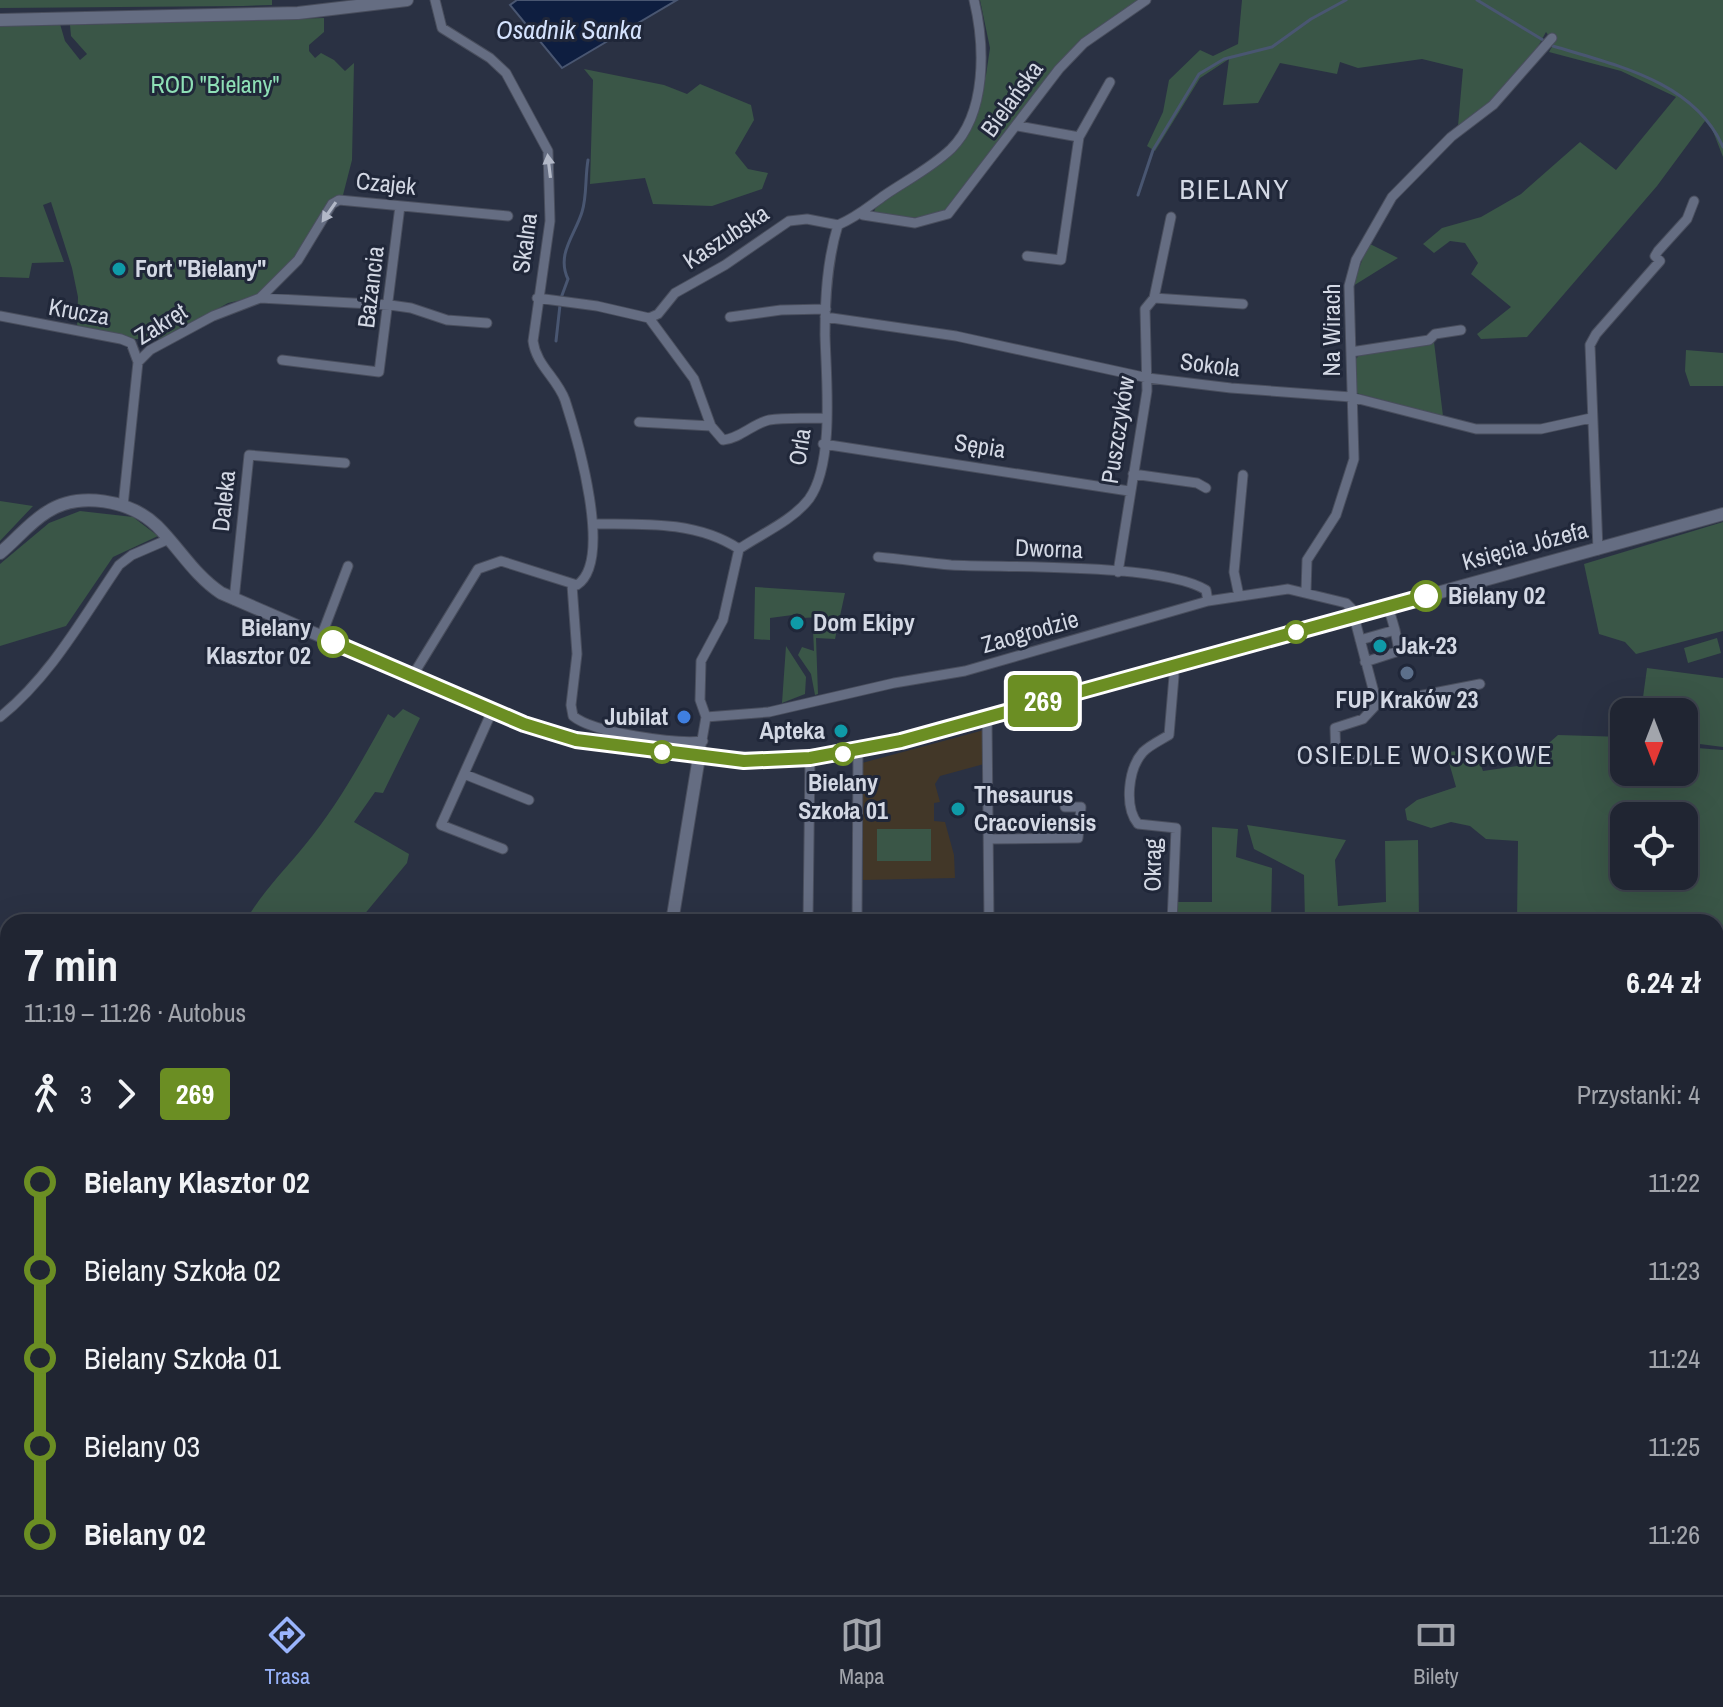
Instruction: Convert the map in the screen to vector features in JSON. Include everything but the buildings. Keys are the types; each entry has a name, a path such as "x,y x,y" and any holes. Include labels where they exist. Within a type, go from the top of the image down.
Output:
{"street":[{"path":"0,20 298,13 407,0"},
{"name":"Skalna","path":"435,0 442,28 490,58 506,73 548,151 550,221 532,335 535,355 564,397 595,524 590,572 582,582 572,585"},
{"path":"838,225 863,215 881,197 934,164 952,148 968,124 982,46 974,0"},
{"name":"Bielańska","path":"863,215 915,223 948,214 1059,69 1084,43 1146,0"},
{"name":"Na Wirach","path":"1306,592 1307,560 1336,515 1352,468 1355,436 1351,397 1351,273 1386,206 1451,137 1493,105 1552,38"},
{"path":"1027,256 1061,260 1079,137 1110,82"},
{"path":"1018,126 1079,137"},
{"name":"Czajek","path":"260,298 298,260 332,204 339,200 508,216"},
{"path":"1598,550 1589,360 1596,334 1660,261 1655,256 1687,219 1694,201"},
{"name":"Bażancia","path":"282,360 379,372 390,305 400,206"},
{"name":"Puszczyków","path":"1118,572 1148,378 1145,309 1154,298 1171,217"},
{"name":"Kaszubska","path":"649,318 658,314 675,293 725,265 789,221 807,219 838,225"},
{"name":"Orla","path":"739,549 794,514 809,498 817,483 830,388 826,313 831,248 838,225"},
{"name":"Zakręt","path":"123,506 138,362 150,350 213,316 260,298 390,305 411,308 447,320 487,323"},
{"path":"537,298 597,306 649,318 694,379 711,426 723,440 734,439 753,425 771,420 827,418"},
{"path":"1154,298 1243,304"},
{"path":"730,317 781,310 826,313"},
{"name":"Sokola","path":"826,313 956,336 1148,378 1351,397 1476,429 1541,429 1591,418"},
{"name":"Krucza","path":"0,316 121,339 131,343 138,362"},
{"path":"1351,352 1429,340 1435,334 1461,330"},
{"path":"639,422 711,426"},
{"name":"Sępia","path":"823,444 1129,491"},
{"name":"Daleka","path":"234,600 249,455 345,463"},
{"path":"1133,474 1197,483 1206,488"},
{"path":"1239,596 1234,572 1243,475"},
{"name":"Księcia Józefa","path":"0,553 44,513 59,505 82,500 123,506 142,515 169,539 206,583 234,600 550,733 576,740 744,761 810,758 858,751 1723,514"},
{"path":"595,524 688,529 722,538 739,549 723,620 701,661 700,700 706,717 673,914"},
{"path":"0,717 28,695 48,670 119,565 132,555 169,539"},
{"name":"Dworna","path":"878,557 948,565 1118,572 1193,582 1206,590 1208,601"},
{"path":"413,675 478,569 487,563 501,561 572,585 577,654 571,705 573,716 591,727 678,744 703,741"},
{"path":"321,637 348,566"},
{"name":"Zaogrodzie","path":"706,717 769,712 894,683 965,671 1208,601 1239,596 1288,589 1306,592 1322,600 1346,603 1354,616"},
{"path":"1365,662 1396,655 1400,647 1388,606"},
{"path":"1354,616 1377,704"},
{"path":"1360,640 1395,630"},
{"name":"Okrąg","path":"1171,666 1174,676 1169,735 1143,752 1133,771 1130,788 1134,818 1138,824 1176,828 1172,914"},
{"path":"1374,760 1336,760 1335,728 1363,719 1377,704 1480,684"},
{"path":"493,709 441,825 503,849"},
{"path":"987,717 989,914"},
{"path":"857,914 858,751"},
{"path":"808,914 810,758"},
{"path":"464,774 529,800"},
{"path":"989,839 1078,838 1081,807 1065,807"}],"shaded area":[{"path":"984,730 984,764 940,776 935,784 940,802 934,803 934,821 945,822 954,855 955,878 863,880 862,763"}],"green space":[{"path":"0,0 272,0 272,5 0,8"},
{"path":"980,0 1141,0 1081,40 946,210 922,218 876,216 873,214 876,207 953,151 986,75 990,48"},
{"path":"1242,0 1723,0 1723,157 1711,126 1705,121 1657,186 1527,337 1481,339 1477,334 1511,307 1471,274 1478,263 1465,243 1450,241 1434,253 1423,244 1442,228 1481,217 1521,194 1580,142 1616,170 1676,97 1621,71 1549,52 1554,43 1546,32 1525,70 1496,98 1458,126 1463,69 1422,59 1358,68 1340,62 1337,74 1280,63 1258,103 1223,105 1229,59 1200,78 1155,151 1147,146 1163,112 1169,80 1200,50 1213,56 1238,44"},
{"name":"ROD \"Bielany\"","path":"324,18 324,32 309,45 309,51 315,58 321,53 334,60 345,71 354,63 352,160 343,195 335,197 306,247 255,297 228,303 164,339 129,339 77,327 78,297 72,268 51,202 43,205 64,262 32,263 29,278 0,277 0,26 60,24 65,41 80,60 87,54 71,36 70,25"},
{"path":"584,69 664,85 687,94 700,84 751,105 754,120 735,153 748,169 768,173 762,189 712,206 653,204 645,178 590,184 593,80"},
{"path":"1368,243 1398,258 1353,286"},
{"path":"1434,342 1443,416 1356,393 1355,360 1361,353"},
{"path":"1686,350 1723,353 1723,386 1690,386 1685,371"},
{"path":"0,501 33,506 0,541"},
{"path":"80,511 133,517 158,536 113,557 66,626 0,646 0,564 49,523"},
{"path":"1723,522 1723,631 1636,654 1625,642 1599,634 1584,564"},
{"path":"755,587 845,593 835,639 816,638 818,694 815,695 811,674 798,655 802,647 814,651 813,630 824,630 823,617 801,618 800,614 770,618 770,640 754,639"},
{"path":"1717,638 1721,653 1688,663 1684,648"},
{"path":"786,646 806,677 805,694 782,703"},
{"path":"1647,668 1723,678 1723,747 1698,744 1698,698 1643,698"},
{"path":"403,709 420,718 383,793 375,792 354,822 409,854 407,863 365,914 250,914 328,814 388,714 394,718"},
{"path":"1558,735 1610,737 1610,786 1698,786 1698,748 1723,750 1723,914 1517,914 1518,841 1486,839 1470,826 1451,822 1431,828 1407,820 1405,809 1417,800 1456,787 1446,752 1475,750 1483,771 1524,765"},
{"path":"1247,825 1346,840 1335,860 1338,906 1386,902 1385,841 1418,840 1419,914 1305,914 1304,875 1254,849"},
{"path":"1212,827 1238,829 1236,857 1272,868 1271,914 1175,914 1176,902 1212,902"},
{"path":"877,829 931,829 931,861 877,861"}],"water":[{"name":"Osadnik Sanka","path":"517,0 677,0 562,68 510,5"}],"waterway":[{"path":"1138,195 1153,150 1199,74 1224,59 1272,47 1311,19 1346,0"},
{"path":"1477,0 1543,40"},
{"path":"1553,46 1626,69 1673,91 1710,124 1723,147"},
{"path":"561,298 568,279 565,253 584,206 588,160"},
{"path":"556,341 560,305"}],"bus line":[{"name":"269","path":"333,642 524,724 576,740 699,757 776,760 841,754 901,741 1426,596"}],"place":[{"name":"Fort \"Bielany\"","path":"119,269"},
{"name":"Bielany 02","path":"1426,596"},
{"name":"Dom Ekipy","path":"797,623"},
{"name":"Bielany Klasztor 02","path":"333,642"},
{"name":"Jak-23","path":"1380,646"},
{"name":"FUP Kraków 23","path":"1407,673"},
{"name":"Jubilat","path":"684,717"},
{"name":"Apteka","path":"841,731"},
{"name":"Bielany Szkoła 01","path":"843,754"},
{"name":"Thesaurus Cracoviensis","path":"958,809"}],"district":[{"name":"BIELANY","path":"1235,189"},
{"name":"OSIEDLE WOJSKOWE","path":"1425,755"}]}
